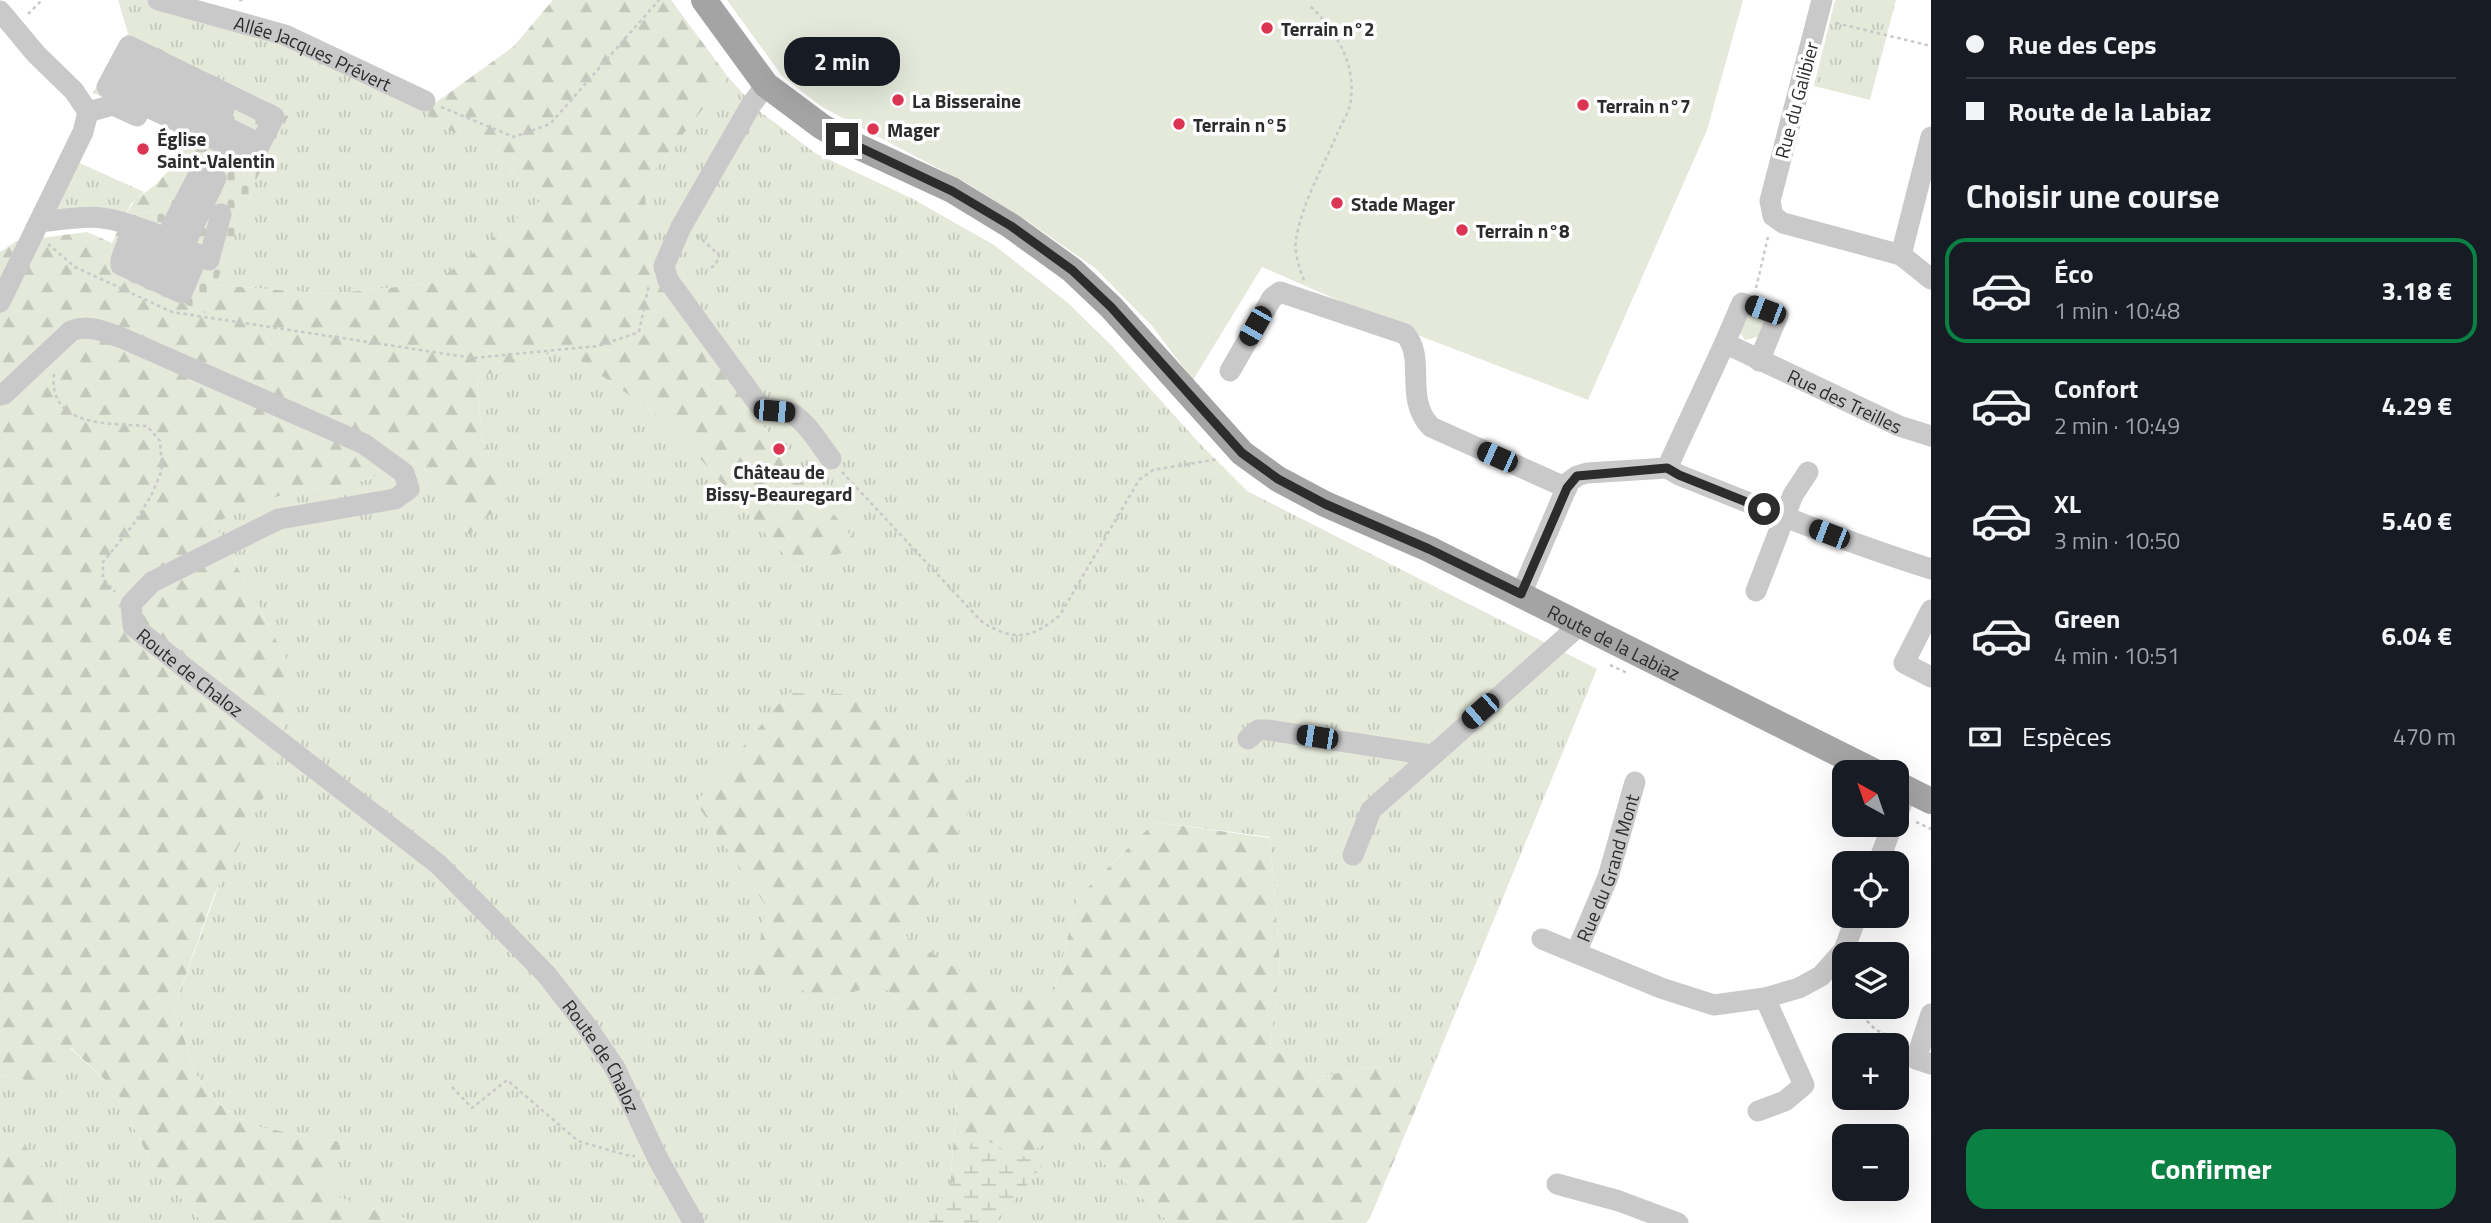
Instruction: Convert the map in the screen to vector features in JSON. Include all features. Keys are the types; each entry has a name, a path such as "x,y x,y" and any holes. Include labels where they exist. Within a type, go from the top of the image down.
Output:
{"main road":[{"name":"Route de la Labiaz","path":"704,0 766,85 846,141 952,191 1011,226 1072,270 1111,307 1242,453 1278,479 1325,504 1429,549 1581,624 1658,674 1848,760"},
{"path":"1909,790 1931,801"}],"street":[{"name":"Allée Jacques Prévert","path":"158,0 285,35 425,101"},
{"name":"Rue du Galibier","path":"1772,208 1820,10"},
{"path":"0,11 36,54 74,92 88,112 83,132 0,302"},
{"path":"196,104 129,46 119,65 196,104 263,137 274,117 196,104"},
{"path":"766,85 751,105 681,227 664,266 668,280 760,406 789,412 803,423 831,459"},
{"path":"88,112 113,105 181,136 196,104"},
{"path":"1901,255 1931,137"},
{"path":"1772,208 1783,223 1901,255 1931,279"},
{"path":"37,227 83,216 100,216 133,226 171,252 209,260 221,214"},
{"path":"133,226 121,265 151,280"},
{"path":"151,280 171,252"},
{"path":"151,280 171,252"},
{"path":"1230,371 1272,298 1280,292 1313,302 1405,334 1413,350 1417,407 1422,418 1431,427 1567,488"},
{"path":"1667,468 1742,303 1778,315 1759,361"},
{"name":"Route de Chaloz","path":"0,394 4,394 71,331 92,328 122,338 364,444 404,473 409,489 395,499 279,519 152,582 131,604 133,626 438,864 547,974 615,1069 658,1159 694,1223"},
{"name":"Rue des Treilles","path":"1723,346 1733,348 1899,426 1931,436"},
{"path":"1521,594 1567,488 1577,476 1587,473 1667,468 1873,551 1931,569"},
{"path":"1756,591 1793,495 1808,472"},
{"path":"1931,610 1904,663 1931,677"},
{"path":"1353,855 1371,810 1581,624"},
{"path":"1248,739 1258,730 1268,730 1431,755"},
{"name":"Rue du Grand Mont","path":"1576,953 1608,877 1635,782"},
{"name":"Rue du Grand Mont","path":"1542,939 1661,988 1714,1005 1765,998 1799,988 1821,975 1844,950 1852,928"},
{"path":"1758,1111 1785,1101 1804,1084 1765,998"},
{"path":"1926,1056 1931,1014"},
{"path":"1557,1184 1619,1201 1678,1223"}],"path":[{"path":"425,101 514,137 550,124 659,0"},
{"path":"1309,5 1321,17 1344,50 1350,78 1350,104 1306,207 1296,240 1298,266 1313,302"},
{"path":"1820,10 1931,46"},
{"path":"1752,305 1772,208"},
{"path":"37,227 75,267 172,312 473,358 598,346 639,332 650,280 664,266"},
{"path":"681,227 698,235 719,255 716,264 711,268"},
{"path":"55,372 52,389 63,408 80,419 147,426 160,441 162,470 151,496 133,526 103,562 103,579 113,591 134,600"},
{"path":"831,459 981,621 998,632 1013,636 1037,631 1060,615 1139,480 1153,470 1221,458 1213,450"},
{"path":"1865,1019 1876,1030 1926,1056"},
{"path":"452,1087 472,1108 507,1080 578,1142 626,1155 658,1159"}],"green space":[{"path":"118,0 146,0 282,42 427,109 432,124 482,143 542,201 435,283 328,294 215,285 254,184 289,113 128,33"},
{"path":"553,0 671,0 728,77 644,184 651,268 739,395 860,547 796,568 668,422 563,349 477,378 482,439 506,499 469,535 419,460 361,481 279,496 214,523 295,676 275,774 214,895 174,1008 195,1072 211,1097 235,1117 258,1127 342,1142 327,1194 420,1223 203,1223 151,1163 116,1090 71,1048 30,1081 0,1075 0,252 17,241 87,232 112,243 108,269 205,312 215,285 328,294 435,283 541,200 482,143 432,124 427,109 514,46"},
{"name":"Stade Mager","path":"727,0 1743,0 1707,130 1588,400 1420,336 1262,267 1193,380 1152,326 1095,268 968,184 822,107 782,76"},
{"path":"1835,0 1896,0 1870,100 1814,86"},
{"path":"128,33 290,113 254,184 205,313 107,269 112,243 124,217 154,211 181,194 208,142 175,131 93,93"},
{"path":"728,77 758,110 815,153 913,199 994,245 1067,302 1112,346 1200,444 1247,491 1597,669 1422,1094 1376,1066 1317,1077 1270,1047 1280,964 1270,837 1155,822 1078,897 1054,992 1005,1001 904,935 979,790 788,694 696,803 832,1000 879,983 942,1038 958,1089 949,1197 1068,1131 1170,1223 420,1223 327,1194 342,1142 258,1127 235,1117 211,1097 195,1072 174,1008 295,676 214,523 279,496 361,481 419,460 469,535 506,499 482,439 477,378 563,349 668,422 796,568 859,547 739,395 651,268 643,184"},
{"path":"188,131 208,142 181,194 154,211 124,217 136,199 154,186 179,160"},
{"path":"75,161 144,192 131,204 124,217 60,213 51,210"},
{"path":"1749,315 1764,316 1765,335 1745,340 1740,333"},
{"path":"788,693 858,694 980,790 904,935 1005,1000 1054,992 1078,897 1155,822 1270,838 1280,964 1270,1047 1317,1077 1376,1066 1422,1094 1366,1223 1170,1223 1068,1131 949,1198 958,1089 942,1038 879,983 832,1000 754,975 766,906 696,803"},
{"path":"70,1048 116,1090 151,1163 203,1223 60,1223 59,1186 27,1148 0,1131 0,1075 30,1081"},
{"path":"0,1131 27,1148 59,1186 60,1223 0,1223"},
{"path":"975,1134 1007,1151 1044,1163 994,1223 927,1223 962,1166"}],"place":[{"name":"Terrain n°2","path":"1267,28"},
{"name":"La Bisseraine","path":"898,100"},
{"name":"Terrain n°7","path":"1583,105"},
{"name":"Terrain n°5","path":"1179,124"},
{"name":"Mager","path":"873,129"},
{"name":"Église Saint-Valentin","path":"143,149"},
{"name":"Stade Mager","path":"1337,203"},
{"name":"Terrain n°8","path":"1462,230"},
{"name":"Château de Bissy-Beauregard","path":"779,449"}],"route":[{"path":"842,139 952,191 1011,226 1072,270 1111,307 1242,453 1278,479 1325,504 1429,549 1521,594 1569,482 1577,476 1587,473 1667,468 1764,509"}]}
